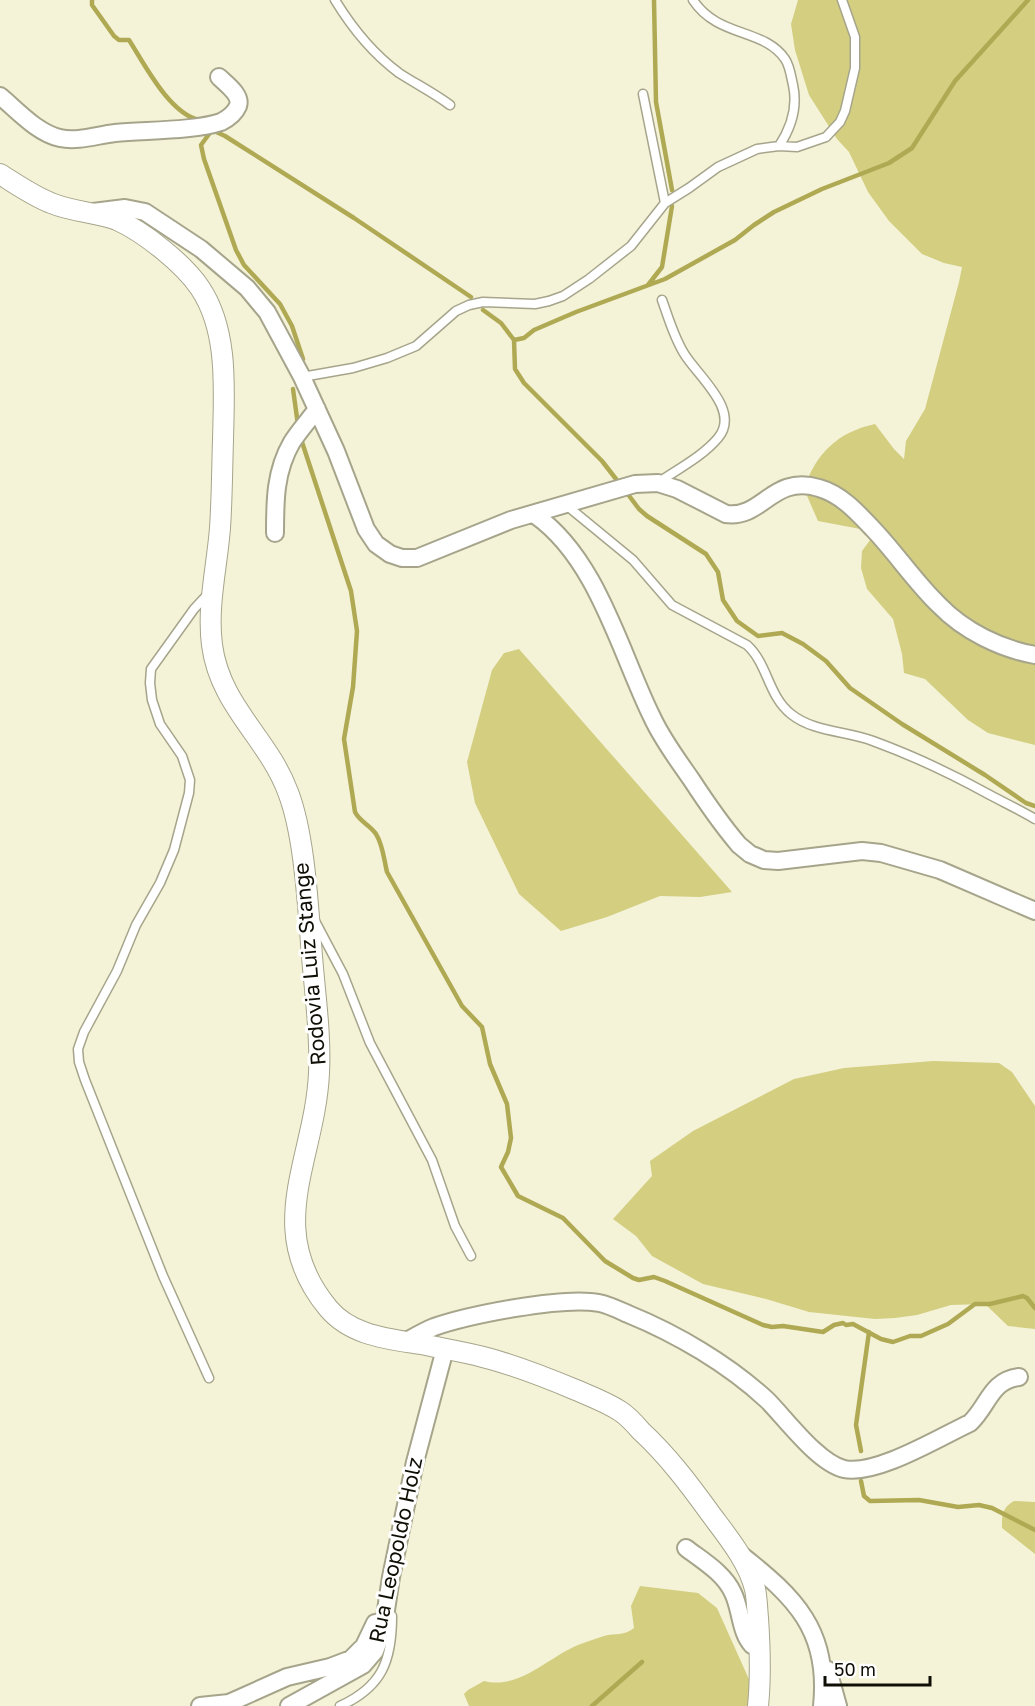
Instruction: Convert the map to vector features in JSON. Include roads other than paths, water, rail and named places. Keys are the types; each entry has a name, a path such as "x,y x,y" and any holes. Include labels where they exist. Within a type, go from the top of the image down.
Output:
{"street":[{"path":"0,96 49,134 74,140 114,133 206,125 226,120 238,106 238,100 219,76"},
{"name":"Rodovia Luiz Stange","path":"0,174 48,202 115,219 125,225 183,267 201,289 212,309 222,364 223,410 220,530 210,621 219,677 226,693 288,789 296,823 308,908 319,1032 320,1072 315,1112 295,1205 294,1229 301,1261 315,1290 331,1312 349,1326 379,1337 483,1357 524,1369 593,1397 622,1412 684,1477 737,1551 756,1590 759,1645 758,1706"},
{"path":"86,212 134,209 145,212 201,249 246,288 267,312 302,377 336,451 366,529 376,544 390,555 417,558 511,520 635,484 658,483 677,489 726,514 734,515 745,513 782,488 796,486 819,488 845,501 862,517 939,606 960,624 1015,651 1035,655"},
{"path":"275,533 275,500 280,471 292,441 317,409"},
{"path":"535,514 548,523 577,559 603,607 653,719 682,766 739,845 750,854 764,860 778,861 862,851 881,853 940,870 1035,910"},
{"path":"405,1342 432,1328 465,1318 563,1302 601,1303 651,1323 726,1368 766,1400 822,1457 834,1465 853,1470 879,1466 970,1423 1000,1383 1019,1377"},
{"name":"Rua Leopoldo Holz","path":"289,1706 363,1665 375,1651 383,1630 391,1577 415,1462 445,1349"},
{"path":"686,1548 726,1581 740,1612 748,1640 752,1645 759,1645"},
{"path":"737,1551 788,1596 808,1621 816,1638 821,1659 824,1688 822,1706"},
{"path":"200,1706 229,1703 287,1677 330,1667 351,1659 364,1646 391,1577"},
{"path":"821,1659 829,1671 838,1706"}],"lane":[{"path":"335,0 351,26 364,41 399,72 450,105"},
{"path":"693,0 709,18 723,27 766,43 787,61 795,96 794,114 789,131 779,146"},
{"path":"302,377 352,368 387,358 416,346 456,311 469,305 483,302 535,304 563,296 631,246 665,203 730,160 757,149 779,146 797,147 826,137 840,122 845,111 855,68 855,37 842,0"},
{"path":"643,94 665,203"},
{"path":"658,483 709,447 720,436 725,415 721,402 676,339 662,300"},
{"path":"566,505 633,560 672,604 756,652 778,699 793,716 804,722 863,737 923,760 956,775 1035,819"},
{"path":"209,1378 163,1276 85,1080 79,1062 78,1049 84,1032 117,970 136,925 160,883 183,824 190,780 182,756 160,724 152,700 151,669 194,609 212,590"},
{"path":"308,908 343,974 370,1043 432,1160 455,1226 471,1256"},
{"path":"340,1706 374,1684 386,1663 392,1642 391,1577"}],"waterway":[{"path":"92,0 92,5 114,36 119,40 129,40 168,98 188,116 199,120"},
{"path":"654,0 656,102 672,190"},
{"path":"514,340 524,338 534,330 576,312 665,279 735,240 774,212 822,189 889,163 912,148 955,81 1028,0"},
{"path":"303,359 292,326 280,304 244,265 236,250 201,145 212,130 354,218 471,297"},
{"path":"648,285 662,267 672,206"},
{"path":"483,310 501,323 514,340 515,369 524,383 602,461 616,479"},
{"path":"293,389 298,425"},
{"path":"301,439 351,591 357,631 353,687 344,739 355,812 376,834 382,848 387,872 462,1006 482,1027 490,1064 507,1104 511,1138 501,1167 518,1196 563,1218 605,1261 633,1278 639,1280 654,1277 772,1327 783,1326 823,1332 834,1325 853,1324 881,1339 893,1342 910,1336 921,1336 948,1324 975,1304 990,1304 1023,1296 1035,1308"},
{"path":"627,493 647,516 706,554 718,572 723,600 737,621 758,636 782,633 803,644 826,661 850,688 902,724 1026,803 1035,806"},
{"path":"861,1451 856,1425 869,1332"},
{"path":"861,1481 864,1496 870,1501 919,1500 958,1507 979,1505 992,1508 1035,1530"},
{"path":"592,1706 642,1662"}]}
